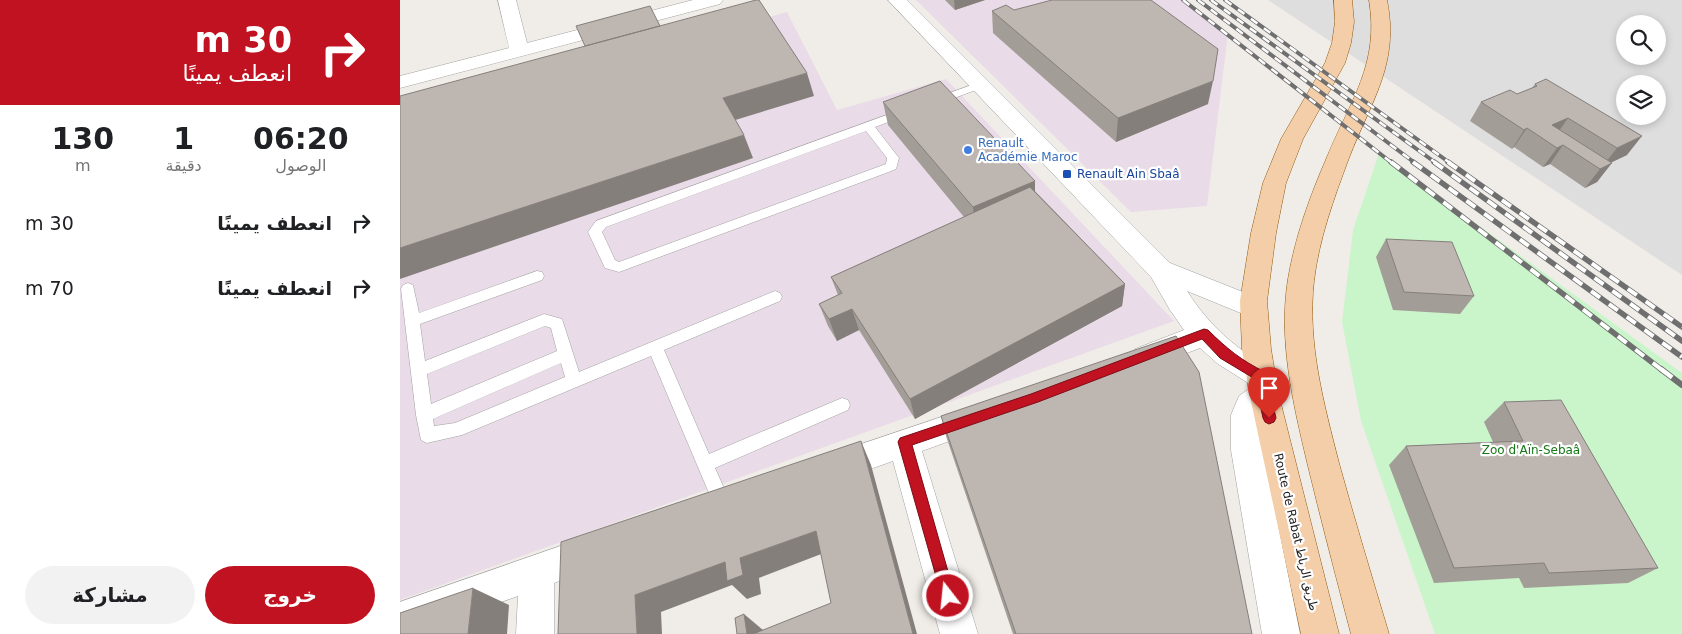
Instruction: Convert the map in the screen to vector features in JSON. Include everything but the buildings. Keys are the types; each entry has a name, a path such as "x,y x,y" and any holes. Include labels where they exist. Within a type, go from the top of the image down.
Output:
{"main road":[{"name":"Route de Rabat طريق الرباط","path":"1320,634 1262,385 1253,307 1259,257 1282,160 1337,60 1343,44 1346,26 1343,0"},
{"path":"1370,634 1324,466 1306,392 1298,325 1302,277 1320,203 1338,156 1380,60 1383,29 1378,0"}],"street":[{"path":"507,0 520,51"},
{"path":"400,82 714,0"},
{"path":"897,0 1161,270 1178,301 1204,334 1262,385 1246,415 1247,450 1281,634"},
{"path":"1161,270 1253,307"},
{"path":"1116,368 1204,334"},
{"path":"804,477 1006,408"},
{"path":"904,442 959,634"},
{"path":"400,620 620,542"},
{"path":"535,634 537,572"}],"lane":[{"path":"868,126 893,158 892,166 619,266 610,264 595,232 601,224 868,126 980,85"},
{"path":"412,321 537,276"},
{"path":"408,289 427,435 456,430 775,297"},
{"path":"418,370 544,320 557,323 574,381"},
{"path":"655,347 722,506"},
{"path":"424,415 566,354"},
{"path":"705,464 842,404"}],"shaded area":[{"path":"916,0 1183,0 1228,33 1207,206 1131,212"},
{"path":"1268,0 1682,0 1682,275"},
{"path":"787,12 837,110 946,79 1174,321 400,600 400,121"}],"green space":[{"name":"Zoo d'Aïn-Sebaâ","path":"1379,153 1682,373 1682,634 1435,634 1361,421 1342,322 1353,230"}],"railway":[{"path":"1183,0 1392,163"},
{"path":"1198,0 1415,163"},
{"path":"1211,0 1436,163"},
{"path":"1225,0 1450,163"},
{"path":"1391,162 1662,370"},
{"path":"1413,162 1682,357"},
{"path":"1434,162 1682,341"},
{"path":"1448,162 1682,327"},
{"path":"1661,369 1682,385"}],"place":[{"name":"Renault Académie Maroc","path":"968,150"},
{"name":"Renault Ain Sbaâ","path":"1067,174"}],"route":[{"path":"948,596 904,442 1033,399 1204,334 1225,354 1260,376 1269,418"}]}
